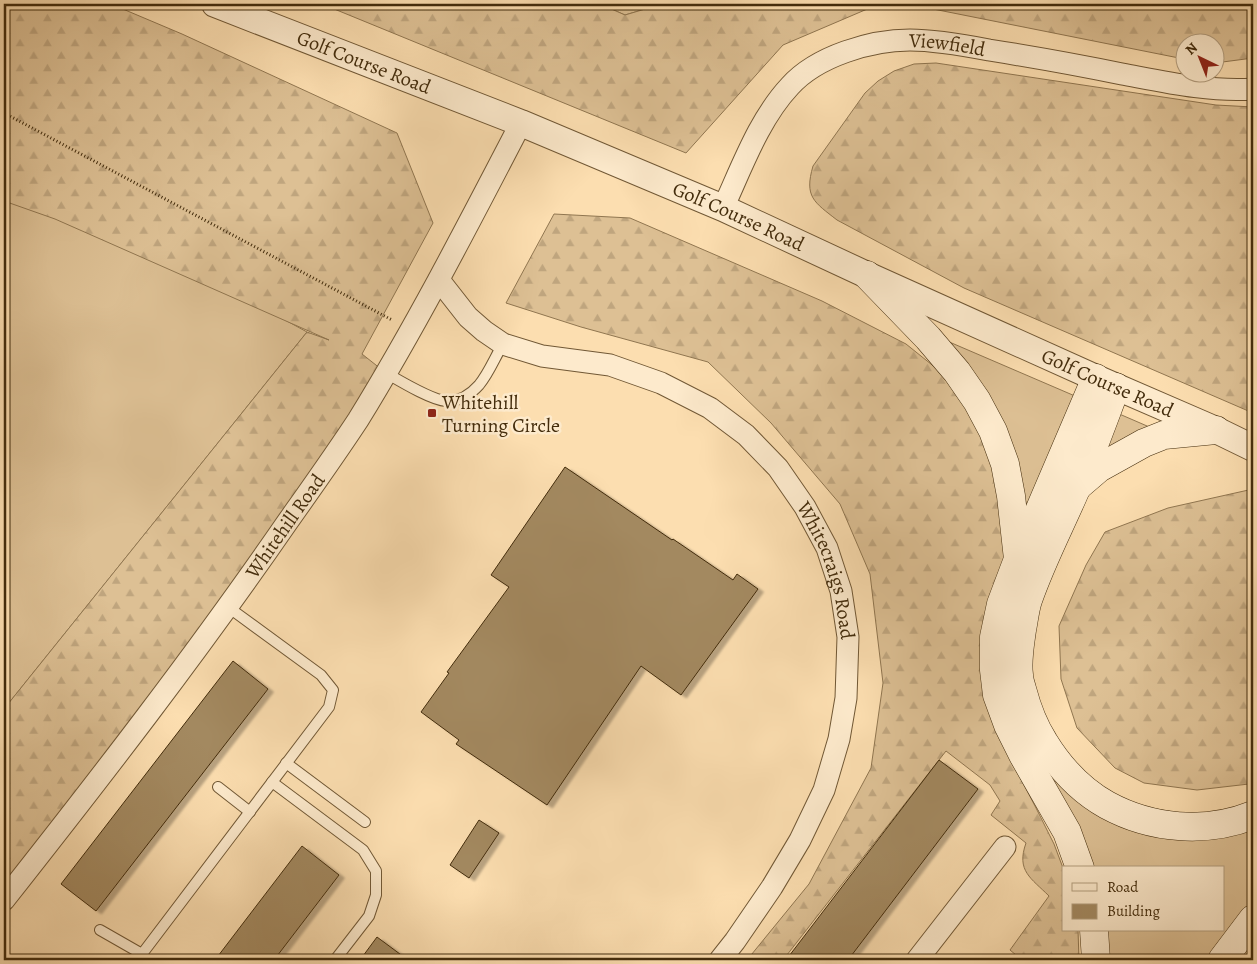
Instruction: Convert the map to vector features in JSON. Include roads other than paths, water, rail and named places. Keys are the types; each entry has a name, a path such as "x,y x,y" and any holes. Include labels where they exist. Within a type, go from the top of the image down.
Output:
{"main road":[{"path":"866,275 928,338 957,372 978,401 993,432 1005,464 1011,496 1018,559"},
{"path":"1106,382 1078,486 1052,542 1028,601 1018,650 1019,675 1027,709 1053,757 1072,780 1095,798 1120,812 1152,822 1180,827 1207,826 1240,820 1253,815"},
{"path":"1079,866 1067,832 1008,725 997,695 994,670 994,636 1000,604 1018,559 1106,382"},
{"path":"1078,486 1099,468 1144,443 1164,436 1216,430"},
{"path":"1222,960 1253,919"},
{"path":"1094,932 1096,960"}],"street":[{"name":"Golf Course Road","path":"215,4 521,124 722,208 866,275 1253,448"},
{"name":"Viewfield","path":"722,208 764,122 790,85 806,71 823,61 845,51 874,43 910,40 953,43 1207,88 1253,89"},
{"name":"Whitehill Road","path":"4,900 161,698 252,573 356,422 439,280 521,124"},
{"name":"Whitecraigs Road","path":"439,280 468,317 503,344 542,356 610,365 661,383 710,408 746,435 778,468 805,507 827,548 840,591 848,638 846,698 839,740 824,790 800,840 772,886 720,960"},
{"path":"917,960 1005,847"}],"lane":[{"path":"386,373 430,396 446,401 458,400 470,394 480,384 503,344"},
{"path":"100,930 142,954 329,707 333,690 321,675 228,606"},
{"path":"286,764 365,822"},
{"path":"272,782 363,850 376,871 376,896 369,916 334,960"},
{"path":"218,787 250,812"}],"place":[{"name":"Whitehill Turning Circle","path":"432,413"}]}
